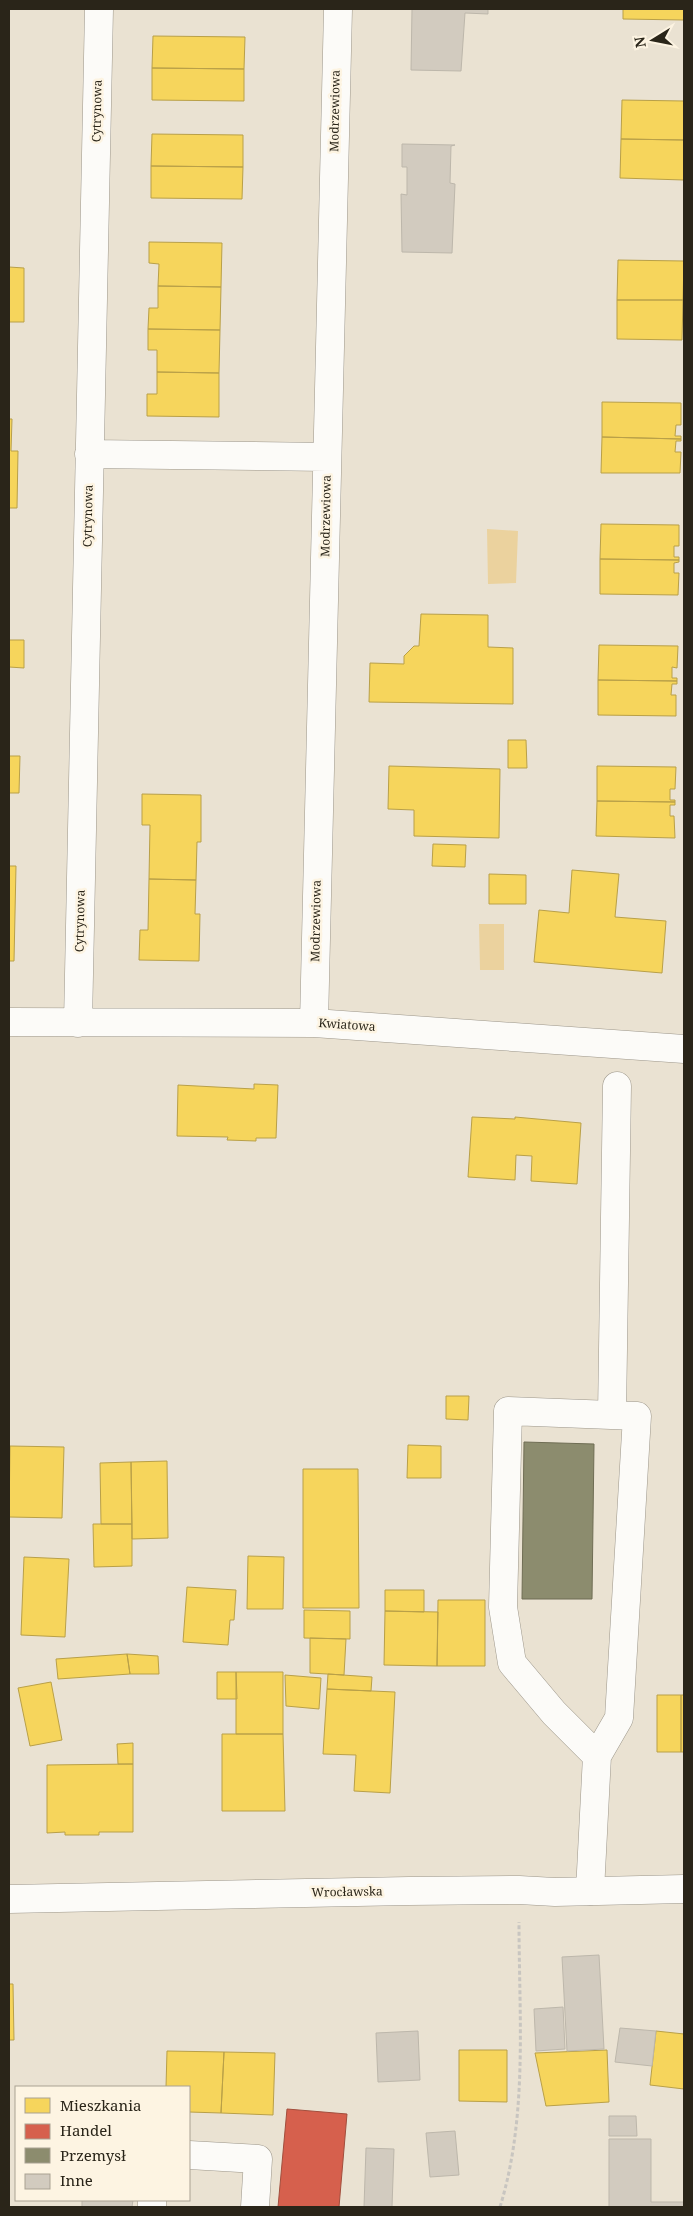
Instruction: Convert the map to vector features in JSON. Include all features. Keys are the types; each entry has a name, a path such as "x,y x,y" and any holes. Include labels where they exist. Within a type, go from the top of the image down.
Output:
{"street":[{"name":"Cytrynowa","path":"78,1023 99,9"},
{"name":"Modrzewiowa","path":"314,1023 338,9"},
{"path":"89,454 327,457"},
{"name":"Kwiatowa","path":"9,1022 314,1023 684,1049"},
{"path":"612,1415 617,1086"},
{"path":"590,1891 597,1756 619,1718 637,1416 508,1411 502,1607 512,1663 554,1713 597,1756"},
{"name":"Wrocławska","path":"9,1899 684,1889"},
{"path":"190,2155 258,2159 254,2207"}],"path":[{"path":"500,2207 510,2175 519,2111 519,1890"}],"shaded area":[{"path":"487,529 518,531 516,583 488,584"},
{"path":"479,924 504,924 504,970 480,970"}],"building: Mieszkania":[{"path":"623,9 684,9 684,20 623,19"},
{"path":"153,36 245,37 244,69 152,68"},
{"path":"152,68 244,69 244,101 152,100"},
{"path":"622,100 684,101 684,140 621,139"},
{"path":"152,134 243,135 243,167 151,166"},
{"path":"621,139 684,140 684,180 620,178"},
{"path":"151,166 243,167 242,199 151,198"},
{"path":"149,242 222,243 221,287 158,286 159,264 149,263"},
{"path":"618,260 684,261 683,300 617,300"},
{"path":"9,267 24,268 24,322 9,322"},
{"path":"158,286 221,287 220,330 148,329 149,308 158,308"},
{"path":"617,300 683,300 682,340 617,339"},
{"path":"148,329 220,330 219,373 157,372 157,350 148,350"},
{"path":"157,372 219,373 219,417 147,416 147,394 157,394"},
{"path":"602,402 681,403 681,425 676,425 675,436 681,436 681,439 602,437"},
{"path":"9,419 12,419 11,451 18,451 17,508 9,508"},
{"path":"602,437 681,439 681,441 676,441 675,452 681,452 680,473 601,473"},
{"path":"601,524 679,525 679,546 674,546 674,557 679,557 679,560 600,559"},
{"path":"600,559 679,560 679,562 674,563 674,573 679,573 678,595 600,594"},
{"path":"421,614 488,615 488,647 513,648 513,704 369,702 370,663 404,664 404,656 414,646 419,646"},
{"path":"9,640 24,640 24,668 9,667"},
{"path":"599,645 678,646 677,668 672,667 672,678 677,678 677,681 598,680"},
{"path":"598,680 677,681 677,684 672,684 671,695 676,695 676,716 598,715"},
{"path":"508,740 526,740 527,768 508,768"},
{"path":"9,756 20,756 19,793 9,793"},
{"path":"389,766 500,769 499,838 414,836 414,810 388,809"},
{"path":"597,766 676,767 675,789 670,789 670,800 675,800 675,802 597,801"},
{"path":"142,794 201,795 201,842 197,842 196,880 149,879 150,825 142,825"},
{"path":"597,801 675,802 675,805 670,805 670,816 674,816 675,838 596,836"},
{"path":"433,844 466,845 465,867 432,866"},
{"path":"9,866 16,866 14,961 9,961"},
{"path":"572,870 619,874 615,917 666,921 662,973 534,962 539,910 569,913"},
{"path":"489,874 526,875 526,904 489,904"},
{"path":"149,879 196,880 195,914 200,914 199,961 139,960 140,930 148,930"},
{"path":"254,1084 278,1085 276,1138 256,1138 256,1141 227,1140 228,1137 177,1136 178,1085 254,1089"},
{"path":"472,1117 515,1119 515,1117 581,1123 577,1184 531,1181 532,1156 516,1155 515,1180 468,1177"},
{"path":"446,1396 469,1396 468,1420 446,1419"},
{"path":"408,1445 441,1446 441,1478 407,1478"},
{"path":"10,1446 64,1447 62,1518 9,1517"},
{"path":"167,1461 168,1538 132,1539 131,1462"},
{"path":"131,1462 132,1524 101,1524 100,1463"},
{"path":"303,1469 358,1469 359,1608 303,1608"},
{"path":"93,1524 132,1524 132,1566 94,1567"},
{"path":"248,1556 284,1557 283,1609 247,1609"},
{"path":"24,1557 69,1559 65,1637 21,1635"},
{"path":"187,1587 236,1590 234,1620 230,1620 228,1645 183,1642"},
{"path":"385,1590 424,1590 424,1612 385,1611"},
{"path":"438,1600 485,1600 485,1666 437,1666"},
{"path":"304,1610 350,1611 350,1639 304,1638"},
{"path":"385,1611 438,1612 437,1666 384,1665"},
{"path":"310,1638 346,1639 344,1675 310,1673"},
{"path":"127,1654 130,1674 58,1679 56,1659"},
{"path":"127,1654 158,1656 159,1674 130,1674"},
{"path":"217,1672 236,1672 237,1699 217,1699"},
{"path":"236,1672 283,1672 283,1734 236,1734"},
{"path":"328,1674 372,1677 371,1691 327,1689"},
{"path":"285,1675 321,1678 319,1709 286,1706"},
{"path":"51,1682 62,1740 30,1746 18,1688"},
{"path":"327,1689 395,1692 390,1793 354,1791 356,1755 323,1754"},
{"path":"657,1695 681,1695 681,1752 657,1752"},
{"path":"681,1695 684,1695 684,1752 681,1752"},
{"path":"222,1734 283,1734 285,1811 222,1811"},
{"path":"133,1743 133,1764 118,1764 117,1744"},
{"path":"133,1764 133,1832 99,1832 99,1835 65,1835 65,1832 47,1833 47,1765"},
{"path":"9,1984 13,1984 14,2040 9,2040"},
{"path":"656,2031 684,2034 684,2089 650,2085"},
{"path":"459,2050 507,2050 507,2102 459,2101"},
{"path":"607,2050 609,2102 546,2106 535,2053"},
{"path":"167,2051 224,2052 221,2113 190,2112 190,2086 166,2086"},
{"path":"224,2052 275,2053 273,2115 221,2113"}],"building: Handel":[{"path":"287,2109 347,2114 339,2207 278,2207"}],"building: Przemysł":[{"path":"524,1442 594,1444 592,1599 522,1599"}],"building: Inne":[{"path":"412,9 488,9 488,14 465,13 461,71 411,70"},
{"path":"402,144 455,145 451,146 450,183 455,184 452,253 402,252 401,194 407,195 407,167 402,167"},
{"path":"599,1955 604,2049 567,2051 562,1957"},
{"path":"563,2007 565,2049 536,2051 534,2009"},
{"path":"620,2028 656,2031 652,2066 615,2062"},
{"path":"418,2031 420,2080 378,2082 376,2033"},
{"path":"609,2116 636,2116 637,2136 609,2136"},
{"path":"455,2131 459,2175 430,2177 426,2133"},
{"path":"609,2139 651,2139 651,2202 684,2202 684,2207 609,2207"},
{"path":"366,2148 394,2149 392,2207 364,2207"},
{"path":"82,2201 133,2201 132,2207 82,2207"}]}
